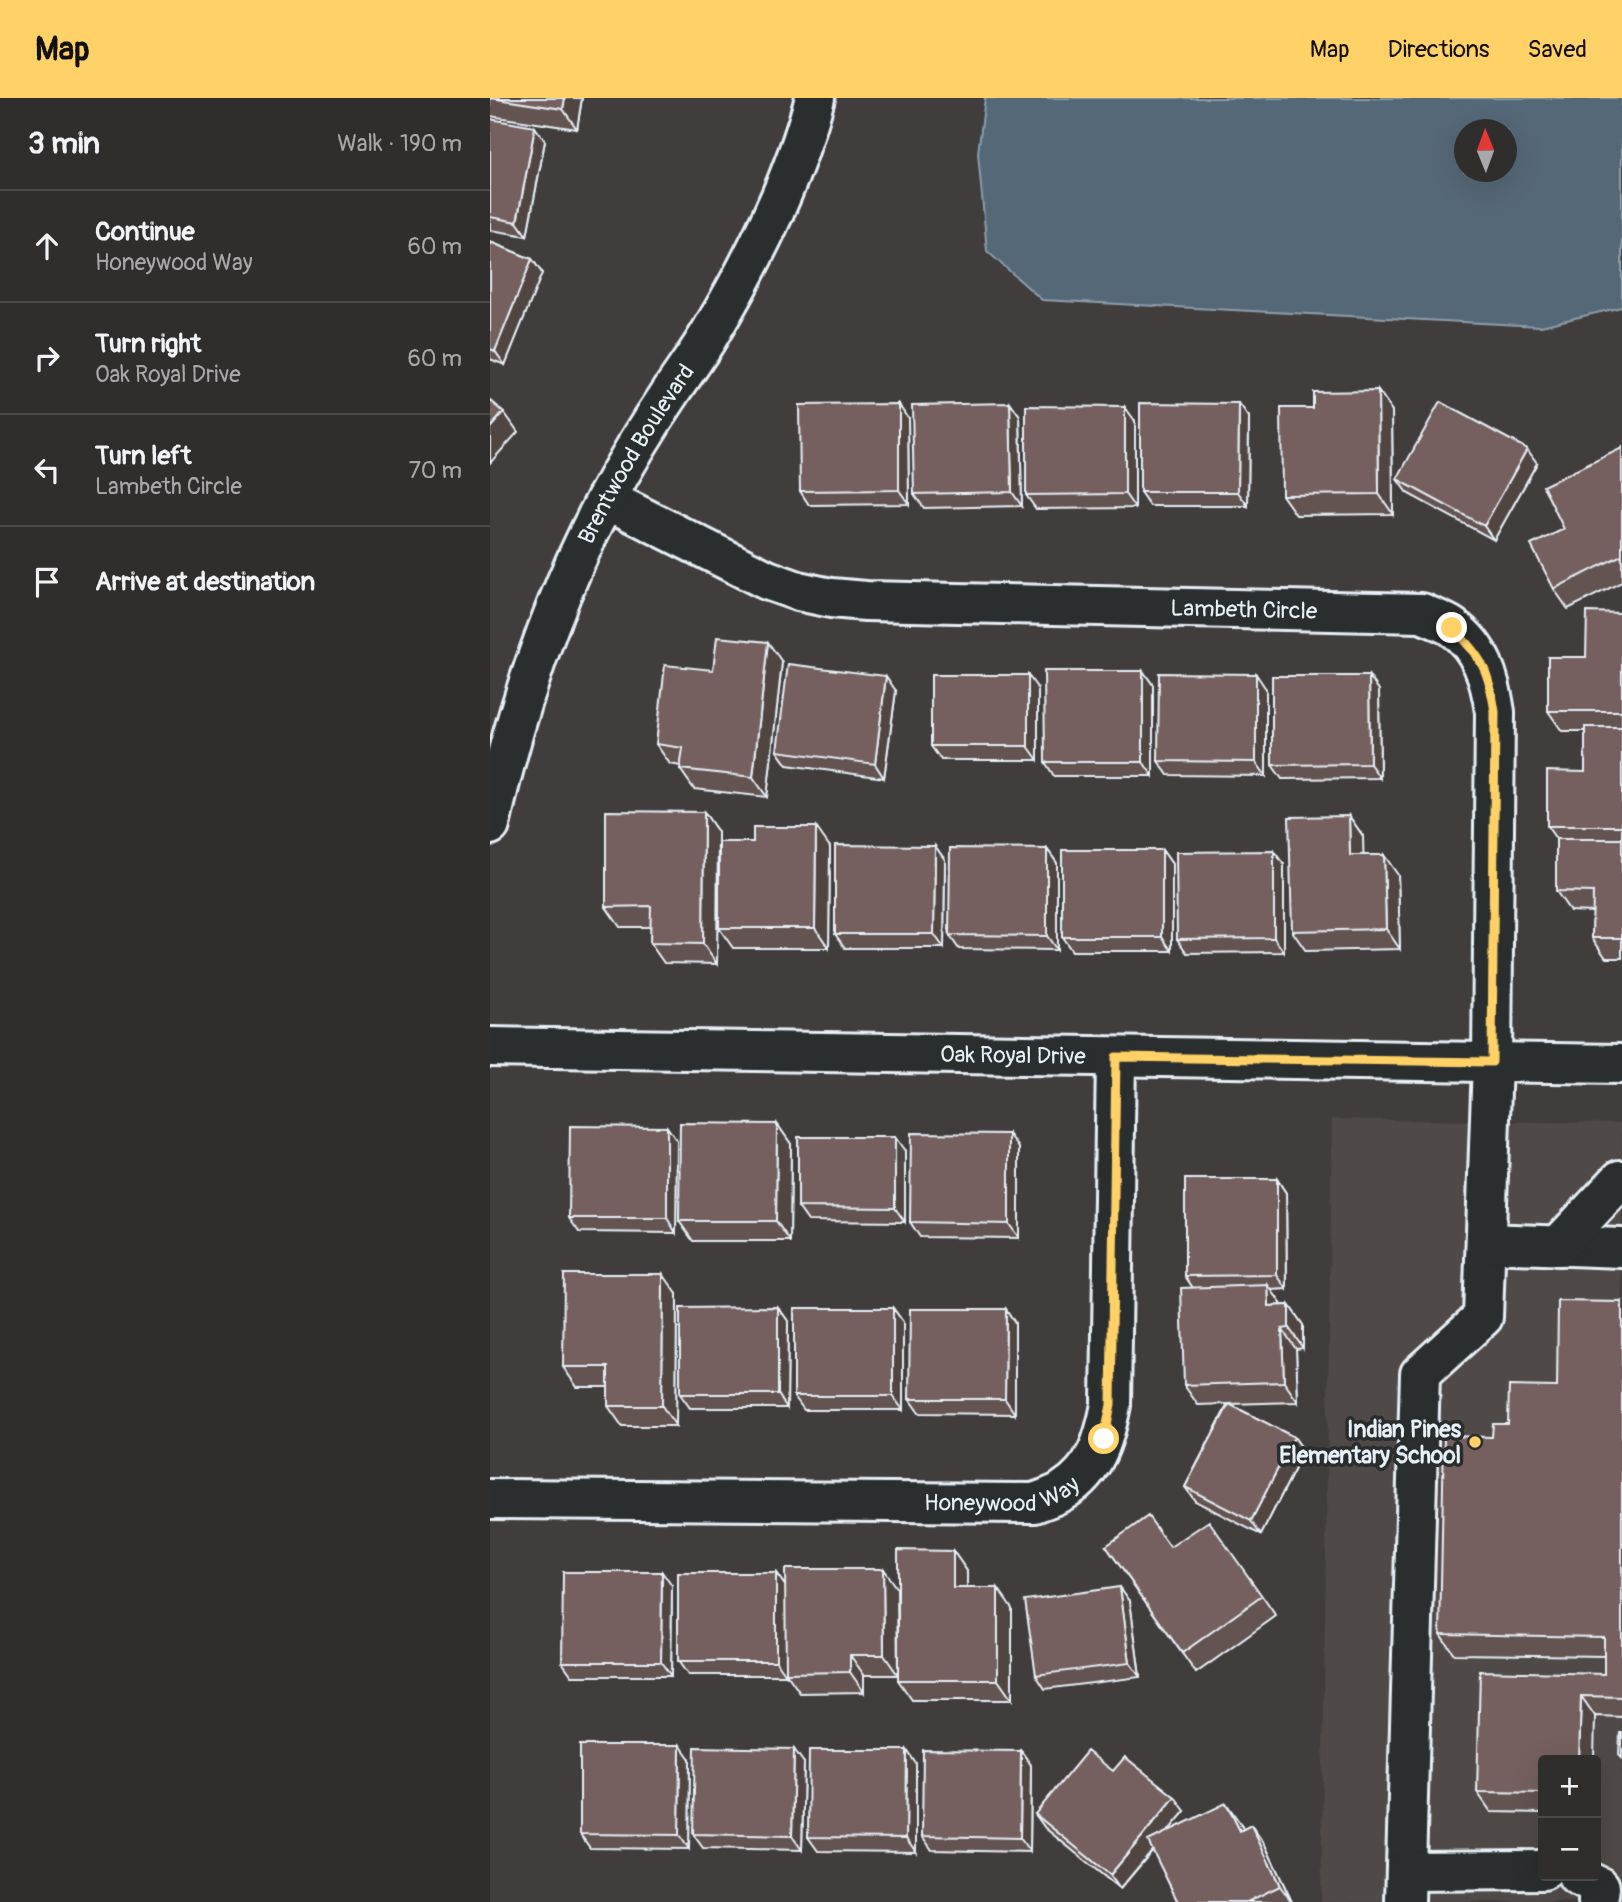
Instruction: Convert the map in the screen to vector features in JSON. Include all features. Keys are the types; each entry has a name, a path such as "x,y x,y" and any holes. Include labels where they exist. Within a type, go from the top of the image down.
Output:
{"street":[{"name":"Brentwood Boulevard","path":"490,825 503,766 526,685 572,567 606,499 668,395 712,331 765,233 807,130 815,98"},
{"name":"Lambeth Circle","path":"606,499 767,580 798,591 831,598 866,601 1422,613 1452,628 1475,650 1490,680 1495,712 1492,1062 1483,1317 1420,1374 1406,1887"},
{"name":"Oak Royal Drive","path":"490,1048 1622,1064"},
{"name":"Honeywood Way","path":"490,1499 1034,1503 1064,1490 1088,1468 1104,1439 1111,1405 1116,1057"},
{"path":"1558,1246 1622,1180"},
{"path":"1486,1243 1622,1248"},
{"path":"1406,1887 1538,1871"},
{"path":"1587,1881 1600,1888 1598,1902"}],"shaded area":[{"name":"Indian Pines Elementary School","path":"1332,1119 1622,1123 1622,1902 1321,1902"}],"water":[{"path":"985,98 1622,98 1622,307 1541,326 1042,300 987,251 978,153"}],"building":[{"path":"490,98 565,98 563,109"},
{"path":"490,119 535,127 517,222 490,217"},
{"path":"490,242 532,259 495,351 490,349"},
{"path":"1378,391 1379,494 1282,495 1281,408 1313,408 1313,392"},
{"path":"490,400 504,412 490,428"},
{"path":"1440,402 1527,449 1484,526 1397,479"},
{"path":"1010,403 1012,492 914,494 912,405"},
{"path":"1140,403 1239,404 1238,492 1140,492"},
{"path":"899,404 899,490 800,491 799,405"},
{"path":"1026,406 1125,407 1125,494 1026,495"},
{"path":"1622,448 1622,555 1554,589 1531,545 1564,529 1543,486"},
{"path":"1587,612 1622,613 1622,711 1548,711 1548,657 1586,657"},
{"path":"717,637 768,642 753,777 680,769 683,748 656,744 665,665 713,670"},
{"path":"788,664 886,676 875,764 777,751"},
{"path":"1044,671 1143,671 1143,762 1045,762"},
{"path":"1159,673 1256,674 1256,762 1158,761"},
{"path":"931,675 1028,675 1028,746 931,746"},
{"path":"1272,676 1369,676 1370,764 1272,765"},
{"path":"1585,727 1622,727 1622,826 1547,826 1547,771 1585,772"},
{"path":"606,811 704,812 703,944 650,943 651,906 606,907"},
{"path":"1349,816 1350,855 1384,855 1386,929 1292,931 1289,817"},
{"path":"753,827 816,827 815,928 719,928 719,842 753,842"},
{"path":"1556,839 1622,839 1622,938 1592,938 1593,892 1556,891"},
{"path":"835,845 935,846 934,934 835,934"},
{"path":"950,848 1047,849 1047,936 949,935"},
{"path":"1062,850 1162,850 1162,937 1062,937"},
{"path":"1274,851 1274,938 1177,939 1176,852"},
{"path":"680,1123 777,1124 776,1221 679,1221"},
{"path":"570,1126 667,1127 667,1218 569,1218"},
{"path":"911,1133 1009,1134 1009,1224 910,1222"},
{"path":"798,1137 895,1137 895,1208 798,1207"},
{"path":"1185,1179 1277,1179 1277,1275 1185,1276"},
{"path":"564,1274 663,1274 662,1406 608,1406 608,1367 563,1367"},
{"path":"1268,1285 1269,1306 1289,1305 1289,1328 1282,1329 1284,1382 1184,1385 1181,1288"},
{"path":"1558,1301 1622,1302 1622,1697 1581,1696 1579,1755 1538,1755 1538,1793 1477,1792 1480,1671 1604,1674 1604,1637 1440,1634 1444,1436 1492,1437 1493,1424 1508,1424 1509,1386 1557,1387"},
{"path":"778,1307 778,1394 680,1394 680,1308"},
{"path":"794,1308 893,1308 893,1396 794,1396"},
{"path":"910,1309 1006,1309 1005,1399 909,1399"},
{"path":"1229,1404 1294,1437 1251,1521 1185,1487"},
{"path":"1148,1516 1170,1547 1209,1521 1262,1596 1182,1653 1106,1546"},
{"path":"898,1550 953,1551 953,1588 998,1588 998,1680 898,1680"},
{"path":"785,1569 883,1569 884,1655 850,1655 850,1672 786,1673"},
{"path":"563,1572 662,1572 661,1662 562,1662"},
{"path":"678,1573 776,1573 776,1661 678,1661"},
{"path":"1120,1587 1130,1663 1036,1675 1025,1600"},
{"path":"1622,1733 1622,1758 1619,1755"},
{"path":"580,1745 680,1745 679,1835 580,1834"},
{"path":"695,1747 794,1749 792,1836 693,1834"},
{"path":"809,1750 907,1750 906,1838 808,1837"},
{"path":"923,1750 1021,1751 1020,1838 922,1836"},
{"path":"1087,1751 1113,1771 1125,1757 1175,1797 1110,1875 1035,1814"},
{"path":"1226,1803 1240,1831 1251,1825 1280,1886 1247,1902 1178,1902 1148,1841"}],"place":[{"name":"Indian Pines Elementary School","path":"1475,1442"}],"route":[{"path":"1104,1439 1111,1405 1116,1057 1492,1062 1495,712 1490,680 1475,650 1452,628"}]}
